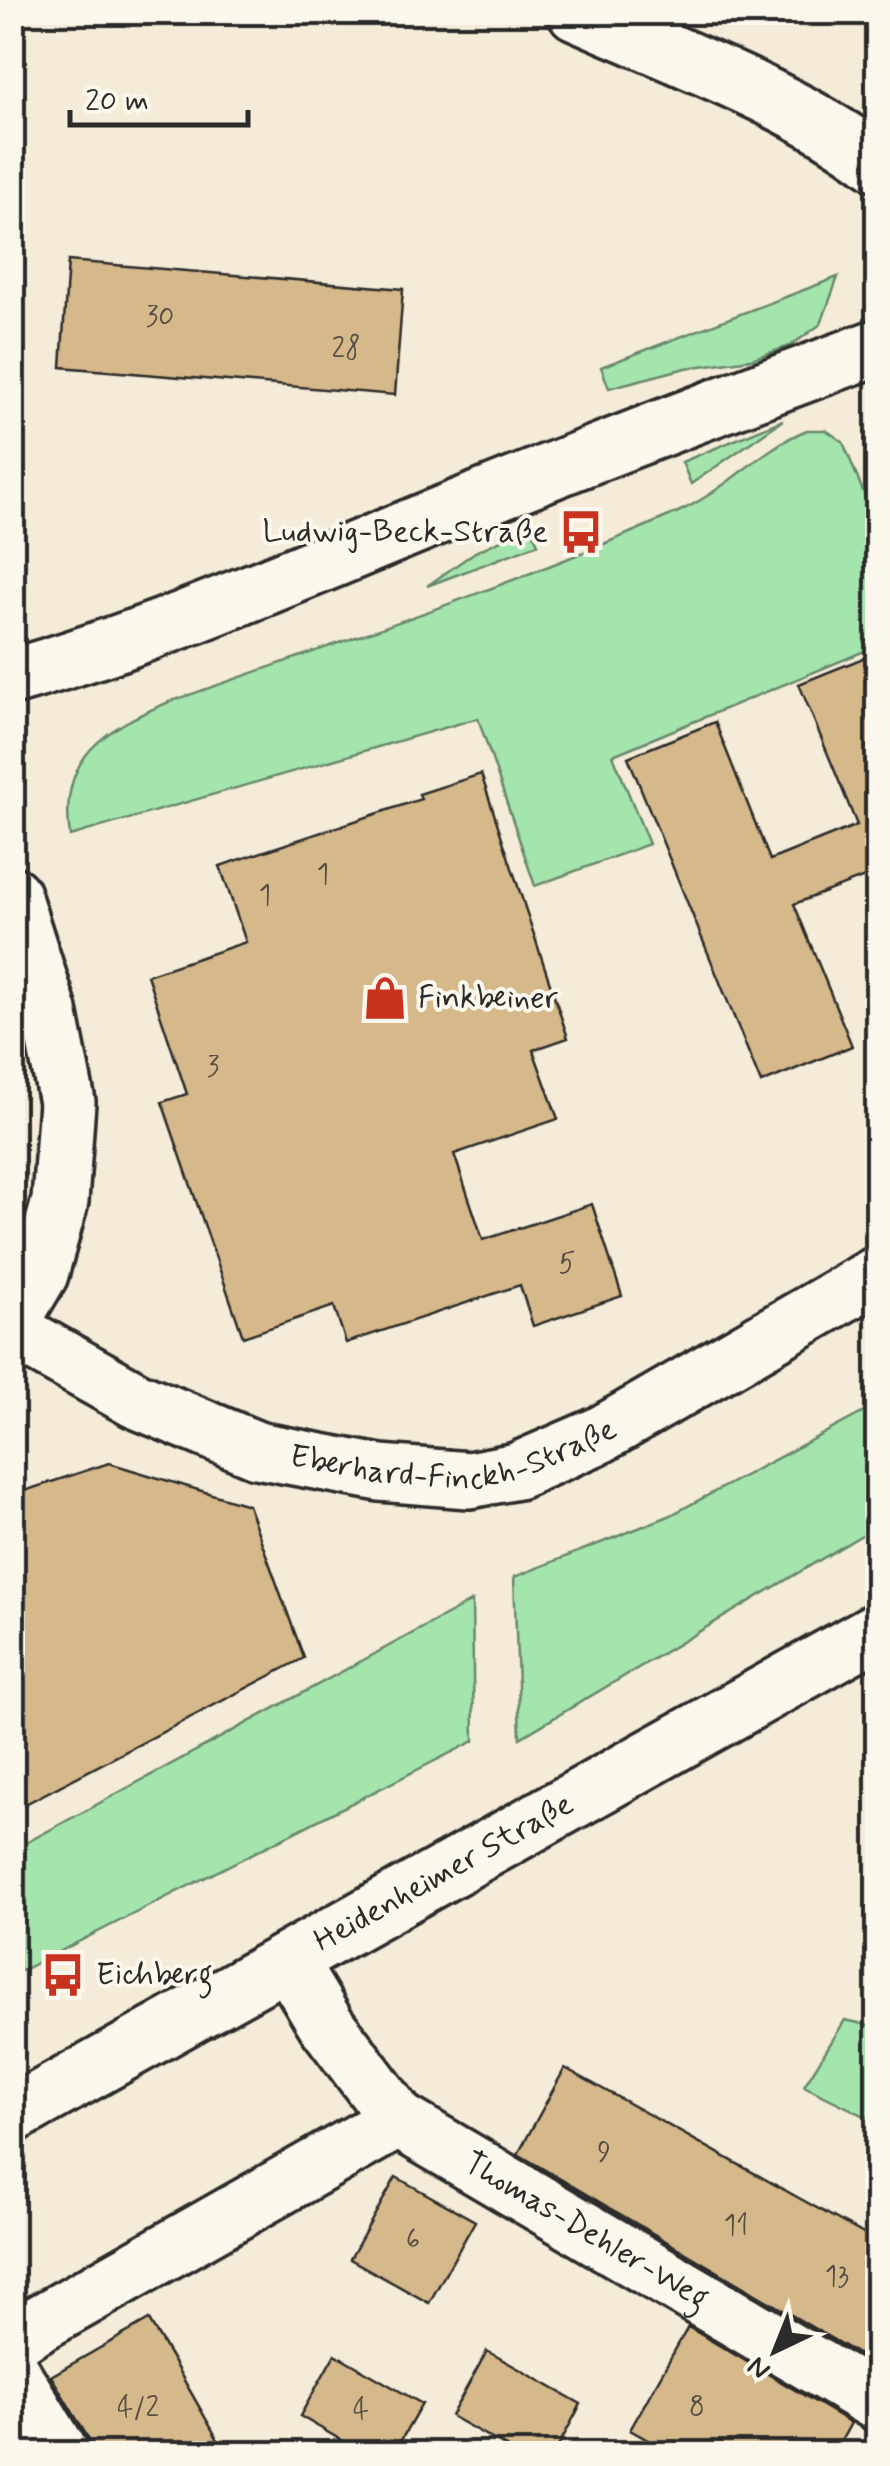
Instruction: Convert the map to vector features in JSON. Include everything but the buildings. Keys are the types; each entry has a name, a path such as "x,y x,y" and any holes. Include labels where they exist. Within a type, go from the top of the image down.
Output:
{"street":[{"path":"576,12 786,107 878,163"},
{"path":"12,677 251,594 640,436 878,346"},
{"path":"12,895 50,1011 66,1102 60,1201 40,1274 12,1321"},
{"name":"Eberhard-Finckh-Straße","path":"12,1330 136,1400 258,1450 434,1480 469,1480 517,1471 600,1435 878,1274"},
{"name":"Heidenheimer Straße","path":"12,2115 878,1630"},
{"name":"Thomas-Dehler-Weg","path":"288,1960 326,2024 398,2120 878,2403"},
{"path":"12,2338 398,2120"},
{"path":"12,2373 61,2454"}],"green space":[{"path":"838,277 821,324 790,346 751,359 686,368 609,388 601,367"},
{"path":"783,420 691,484 682,462"},
{"path":"807,430 826,430 843,442 877,526 877,646 613,755 649,844 535,886 478,718 70,836 68,809 79,766 106,735 124,723 169,702 426,612 616,539 696,503 774,448"},
{"path":"531,526 538,544 427,586 475,552"},
{"path":"877,1405 877,1526 520,1738 514,1577 669,1516"},
{"path":"472,1601 474,1741 13,1975 13,1850"},
{"path":"845,2020 877,2027 877,2122 804,2086"}],"place":[{"name":"Ludwig-Beck-Straße","path":"581,532"},
{"name":"Finkbeiner","path":"385,998"},
{"name":"Eichberg","path":"63,1975"}]}
